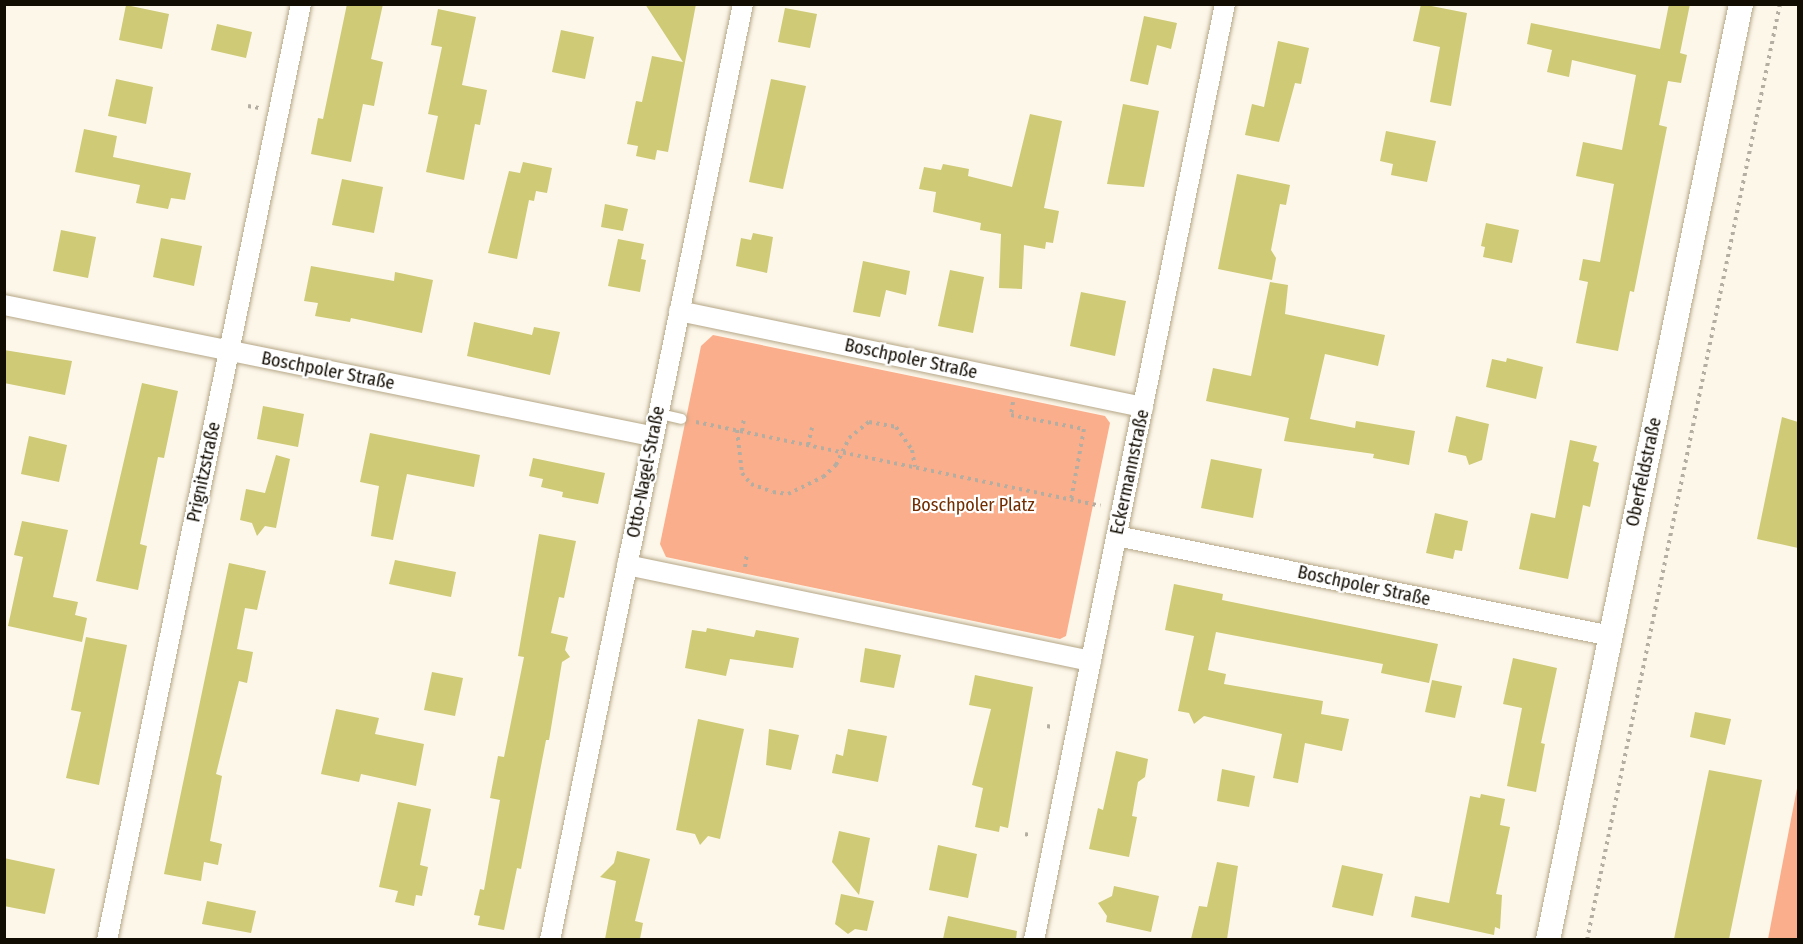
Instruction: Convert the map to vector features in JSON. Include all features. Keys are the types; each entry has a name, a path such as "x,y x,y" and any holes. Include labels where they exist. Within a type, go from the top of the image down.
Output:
{"street":[{"name":"Prignitzstraße","path":"107,939 301,4"},
{"name":"Otto-Nagel-Straße","path":"550,939 627,565 651,436 743,4"},
{"name":"Eckermannstraße","path":"1035,939 1225,4"},
{"name":"Oberfeldstraße","path":"1548,939 1741,4"},
{"name":"Boschpoler Straße","path":"4,305 651,436"},
{"name":"Boschpoler Straße","path":"679,311 1143,407"},
{"name":"Boschpoler Straße","path":"1117,536 1611,636"},
{"path":"627,565 1091,661"}],"lane":[{"path":"656,413 681,419"}],"path":[{"path":"1587,939 1780,4"},
{"path":"1017,381 1011,415 1084,429 1071,500"},
{"path":"744,418 739,431 742,473 752,484 773,492 788,494 805,488 837,465 858,428 869,422 896,427 912,450 915,467"},
{"path":"681,419 1122,511"},
{"path":"808,445 812,427"}],"green space":[{"name":"Boschpoler Platz","path":"713,335 1105,416 1110,423 1066,636 1060,639 666,557 660,544 701,346"},
{"path":"1798,783 1798,939 1768,939"}],"building":[{"path":"347,4 383,4 371,59 383,62 374,106 363,104 351,162 311,154 318,118 323,119"},
{"path":"645,4 696,4 668,152 657,150 655,160 636,156 638,146 627,144 636,101 642,102 652,56 683,62"},
{"path":"1421,4 1467,13 1451,106 1430,102 1440,47 1413,41"},
{"path":"1669,4 1690,4 1680,53 1687,55 1681,83 1668,81 1659,125 1667,127 1634,292 1630,291 1618,351 1576,343 1588,282 1579,280 1583,259 1600,262 1614,184 1576,176 1583,142 1622,150 1636,75 1572,60 1569,77 1547,72 1552,50 1527,44 1531,23 1660,49"},
{"path":"126,5 169,14 162,49 119,40"},
{"path":"785,8 817,14 810,48 778,42"},
{"path":"438,9 476,17 462,85 487,90 480,125 475,124 464,180 426,172 438,116 428,114 442,47 431,45"},
{"path":"1144,16 1177,23 1171,49 1157,45 1148,85 1130,81"},
{"path":"217,24 252,32 246,58 211,50"},
{"path":"561,30 594,37 585,79 552,72"},
{"path":"1278,41 1309,48 1301,84 1295,83 1279,142 1245,135 1252,104 1264,107"},
{"path":"116,79 153,87 146,124 108,116"},
{"path":"771,79 806,86 783,189 749,182"},
{"path":"1123,104 1159,111 1144,187 1107,184"},
{"path":"1030,114 1062,121 1044,208 1059,211 1053,243 1046,242 1045,249 1024,245 1022,289 999,288 1001,234 980,230 981,223 933,212 936,192 919,189 924,167 941,170 943,164 969,169 968,176 1012,187"},
{"path":"84,129 117,136 113,157 191,173 185,200 171,198 168,209 136,203 140,185 75,172"},
{"path":"1386,131 1436,141 1427,182 1391,175 1393,164 1380,161"},
{"path":"523,162 552,168 547,193 536,191 534,201 529,200 517,259 488,253 509,171 520,173"},
{"path":"1237,174 1290,185 1286,205 1280,204 1271,250 1276,258 1272,280 1218,269"},
{"path":"342,179 383,187 374,233 332,225"},
{"path":"605,204 628,209 623,231 601,227"},
{"path":"1486,223 1519,230 1512,263 1483,257 1485,247 1481,246"},
{"path":"61,230 96,237 88,278 53,271"},
{"path":"753,233 773,237 767,273 736,266 741,238 751,240"},
{"path":"161,238 202,246 194,286 153,277"},
{"path":"618,239 644,244 641,259 646,260 640,292 608,286"},
{"path":"863,261 910,271 906,295 886,290 880,317 853,312"},
{"path":"311,266 394,281 395,272 433,280 422,333 351,318 350,322 315,316 318,303 304,301"},
{"path":"950,270 984,277 973,333 938,326"},
{"path":"1270,282 1288,285 1285,314 1385,335 1378,366 1325,354 1310,419 1355,428 1356,421 1415,431 1409,465 1373,458 1374,454 1284,441 1289,418 1206,401 1213,368 1251,376"},
{"path":"1081,292 1126,301 1115,356 1070,346"},
{"path":"474,322 532,335 534,327 560,332 550,375 467,356"},
{"path":"4,350 72,361 65,395 4,383"},
{"path":"1507,358 1543,367 1536,399 1486,387 1492,359 1506,362"},
{"path":"142,383 178,391 164,458 158,457 140,544 147,546 138,590 96,581"},
{"path":"263,406 304,414 298,447 257,439"},
{"path":"1456,416 1489,424 1482,460 1469,465 1466,456 1448,452"},
{"path":"1782,417 1798,422 1798,548 1757,539"},
{"path":"370,433 480,455 474,487 407,474 393,540 371,536 379,486 360,482"},
{"path":"29,436 67,445 59,482 21,474"},
{"path":"1570,440 1597,446 1593,461 1599,463 1590,507 1583,505 1568,579 1519,569 1531,513 1555,518"},
{"path":"276,455 290,459 276,528 265,526 257,536 252,523 240,520 246,489 265,493"},
{"path":"533,458 605,473 598,504 562,497 563,492 541,487 543,479 529,476"},
{"path":"1211,459 1262,469 1253,518 1201,508"},
{"path":"1435,513 1468,521 1462,551 1455,550 1453,559 1426,553"},
{"path":"22,521 68,530 53,597 78,602 75,615 87,618 82,642 8,626 23,557 14,555"},
{"path":"539,534 576,541 564,598 559,597 551,633 568,637 565,650 570,657 562,662 549,740 546,740 521,869 517,868 504,930 478,925 480,916 474,915 480,889 484,890 500,800 490,798 498,756 504,757 524,657 518,656"},
{"path":"395,560 456,572 451,597 389,584"},
{"path":"229,563 266,571 257,610 245,608 237,649 253,652 247,683 239,681 216,774 222,776 210,841 222,844 218,865 204,862 201,881 164,874"},
{"path":"1174,584 1223,594 1222,600 1438,644 1429,683 1381,673 1383,664 1216,632 1208,670 1226,674 1224,684 1323,701 1321,714 1349,719 1342,751 1305,743 1298,783 1273,778 1282,734 1204,716 1194,724 1189,713 1178,711 1194,636 1165,630"},
{"path":"707,628 754,637 756,630 799,638 793,668 730,659 726,676 685,668 692,630 706,632"},
{"path":"86,637 127,645 99,785 66,778 81,712 71,710"},
{"path":"865,648 901,655 894,688 860,682"},
{"path":"1513,658 1557,668 1541,743 1545,744 1536,792 1507,786 1522,708 1503,704"},
{"path":"432,672 463,678 455,716 424,710"},
{"path":"975,675 1033,687 1008,828 1000,826 999,832 975,827 983,788 972,785 991,709 969,705"},
{"path":"1432,680 1462,686 1455,718 1425,712"},
{"path":"336,709 379,718 375,734 424,744 416,786 361,774 359,782 321,774"},
{"path":"1695,712 1731,719 1725,745 1690,737"},
{"path":"698,719 744,729 720,839 708,836 700,845 695,834 676,830"},
{"path":"769,729 799,735 791,770 766,765"},
{"path":"848,729 887,736 878,782 832,773 836,754 843,756"},
{"path":"1116,751 1148,759 1145,777 1138,782 1132,816 1137,817 1129,857 1089,849 1098,808 1103,810"},
{"path":"1222,769 1255,776 1249,807 1217,801"},
{"path":"1709,770 1762,780 1729,939 1674,939"},
{"path":"1481,794 1505,799 1500,825 1510,827 1496,894 1502,895 1500,929 1495,927 1494,935 1411,917 1415,896 1449,903 1470,796 1480,798"},
{"path":"398,802 431,809 420,865 428,867 422,896 416,895 414,906 395,902 398,891 379,887"},
{"path":"839,831 870,838 859,895 832,862"},
{"path":"938,845 977,854 968,898 929,890"},
{"path":"617,851 650,859 635,921 643,923 640,939 605,939 616,881 600,877 614,863"},
{"path":"4,858 55,869 45,914 4,906"},
{"path":"1217,862 1238,866 1227,939 1191,939 1199,906 1207,907"},
{"path":"1342,865 1383,874 1373,916 1332,907"},
{"path":"1114,886 1159,896 1151,932 1106,922 1107,916 1098,903 1112,896"},
{"path":"841,894 874,901 867,931 855,929 848,934 835,924"},
{"path":"207,901 256,911 251,933 202,924"},
{"path":"948,916 1017,931 1016,939 943,939"}]}
